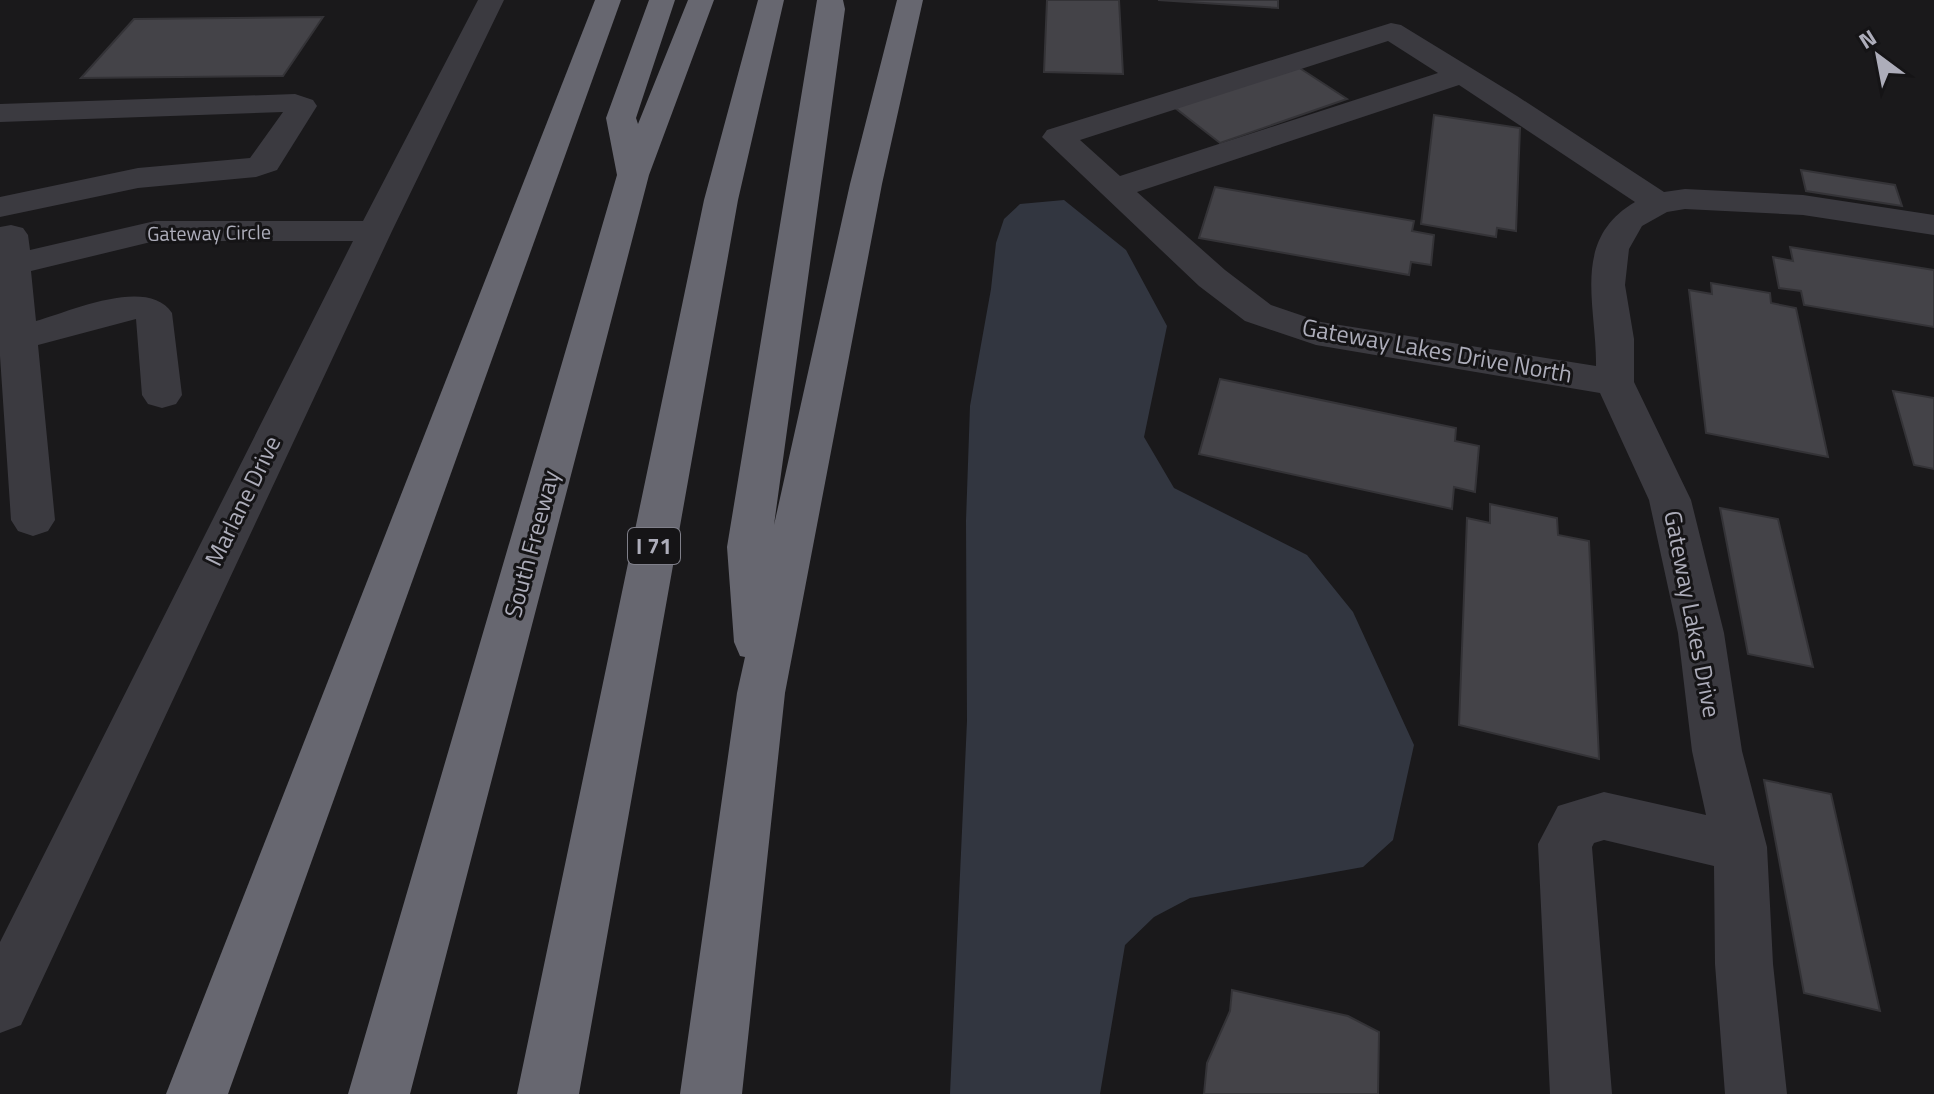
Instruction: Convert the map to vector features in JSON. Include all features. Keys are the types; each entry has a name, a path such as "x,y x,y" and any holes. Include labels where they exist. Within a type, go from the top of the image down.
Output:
{"highway":[{"path":"197,1094 608,0"},
{"path":"633,175 621,118 662,0"},
{"name":"South Freeway","path":"379,1094 633,175 701,0"},
{"name":"I 71","path":"548,1094 721,200 771,0"},
{"path":"711,1094 761,693 866,184 910,0"},
{"path":"761,693 749,547 832,3"}],"street":[{"name":"Marlane Drive","path":"0,1004 375,231 491,0"},
{"name":"Gateway Lakes Drive North","path":"1615,382 1316,333 1258,313 1212,278 1058,137 1391,31 1658,203"},
{"path":"1116,188 1461,75"},
{"path":"0,113 295,103 302,106 266,163 256,167 138,178 5,205 9,341 33,520"},
{"path":"1658,203 1685,199 1803,205 1934,225"},
{"name":"Gateway Lakes Drive","path":"1658,203 1629,220 1612,249 1607,285 1615,339 1615,382 1670,500 1701,633 1717,751 1740,847 1744,964 1756,1094"},
{"name":"Gateway Circle","path":"6,266 155,231 375,231"},
{"path":"9,341 128,307 145,307 154,313 162,395"},
{"path":"1581,1094 1565,844 1577,823 1604,816 1740,847"}],"shaded area":[{"path":"1064,200 1126,250 1167,326 1144,437 1174,488 1307,555 1353,612 1414,745 1393,840 1363,867 1190,898 1154,917 1125,945 1100,1094 950,1094 967,721 966,521 970,406 996,243 1004,219 1020,204"}],"building":[{"path":"1047,0 1119,0 1123,74 1044,72"},
{"path":"1158,0 1278,0 1278,8"},
{"path":"323,17 283,76 81,78 134,19"},
{"path":"1298,67 1347,99 1220,143 1174,107"},
{"path":"1434,115 1520,128 1516,231 1497,228 1496,237 1421,224"},
{"path":"1801,170 1895,185 1902,206 1806,191"},
{"path":"1215,187 1414,221 1412,231 1434,235 1431,265 1411,262 1409,275 1199,238"},
{"path":"1790,247 1934,270 1934,327 1804,305 1801,291 1779,288 1773,257 1793,261"},
{"path":"1711,283 1770,293 1771,303 1796,308 1828,457 1706,433 1689,290 1712,294"},
{"path":"1220,379 1456,428 1455,441 1479,446 1475,492 1454,487 1452,509 1199,454"},
{"path":"1893,391 1934,398 1934,469 1914,465"},
{"path":"1490,504 1557,518 1558,535 1589,541 1599,759 1459,725 1467,518 1490,523"},
{"path":"1720,508 1778,519 1813,667 1748,654"},
{"path":"1764,780 1831,794 1880,1011 1804,993"},
{"path":"1232,990 1348,1016 1379,1032 1378,1094 1204,1094 1207,1063 1230,1011"}]}
